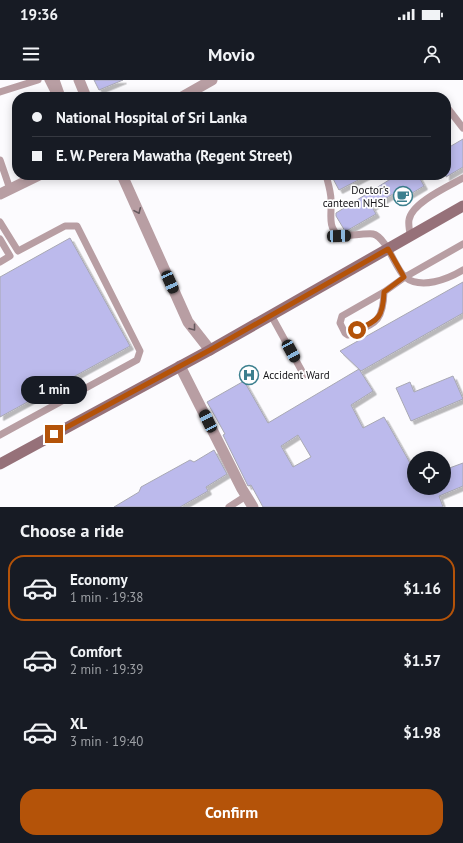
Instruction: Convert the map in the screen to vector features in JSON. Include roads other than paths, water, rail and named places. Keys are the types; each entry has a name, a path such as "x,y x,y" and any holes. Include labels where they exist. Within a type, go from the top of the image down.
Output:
{"main road":[{"path":"0,464 210,350 463,206"}],"street":[{"path":"54,80 58,92"},
{"path":"79,80 84,92"},
{"path":"191,92 212,80"},
{"path":"0,194 29,180"},
{"path":"124,180 188,322 210,350"},
{"path":"180,366 253,507"}],"lane":[{"path":"0,92 38,80"},
{"path":"48,80 56,92"},
{"path":"451,112 463,128"},
{"path":"0,160 10,189"},
{"path":"410,236 409,220 412,212 426,199 463,178"},
{"path":"327,180 331,200 330,220 334,232 339,236 372,234 379,237 388,249 404,277 416,282 427,283 452,277 463,270"},
{"path":"0,222 18,252 65,226 77,226 140,351 138,360 0,435"},
{"path":"0,239 10,256 0,262"},
{"path":"384,292 384,309 377,321 348,335 345,334 340,323 342,316 384,292 404,277 463,244"},
{"path":"271,315 304,375"},
{"path":"229,507 246,496"}],"place":[{"name":"Doctor's canteen NHSL","path":"403,196"},
{"name":"Accident Ward","path":"249,375"}]}
